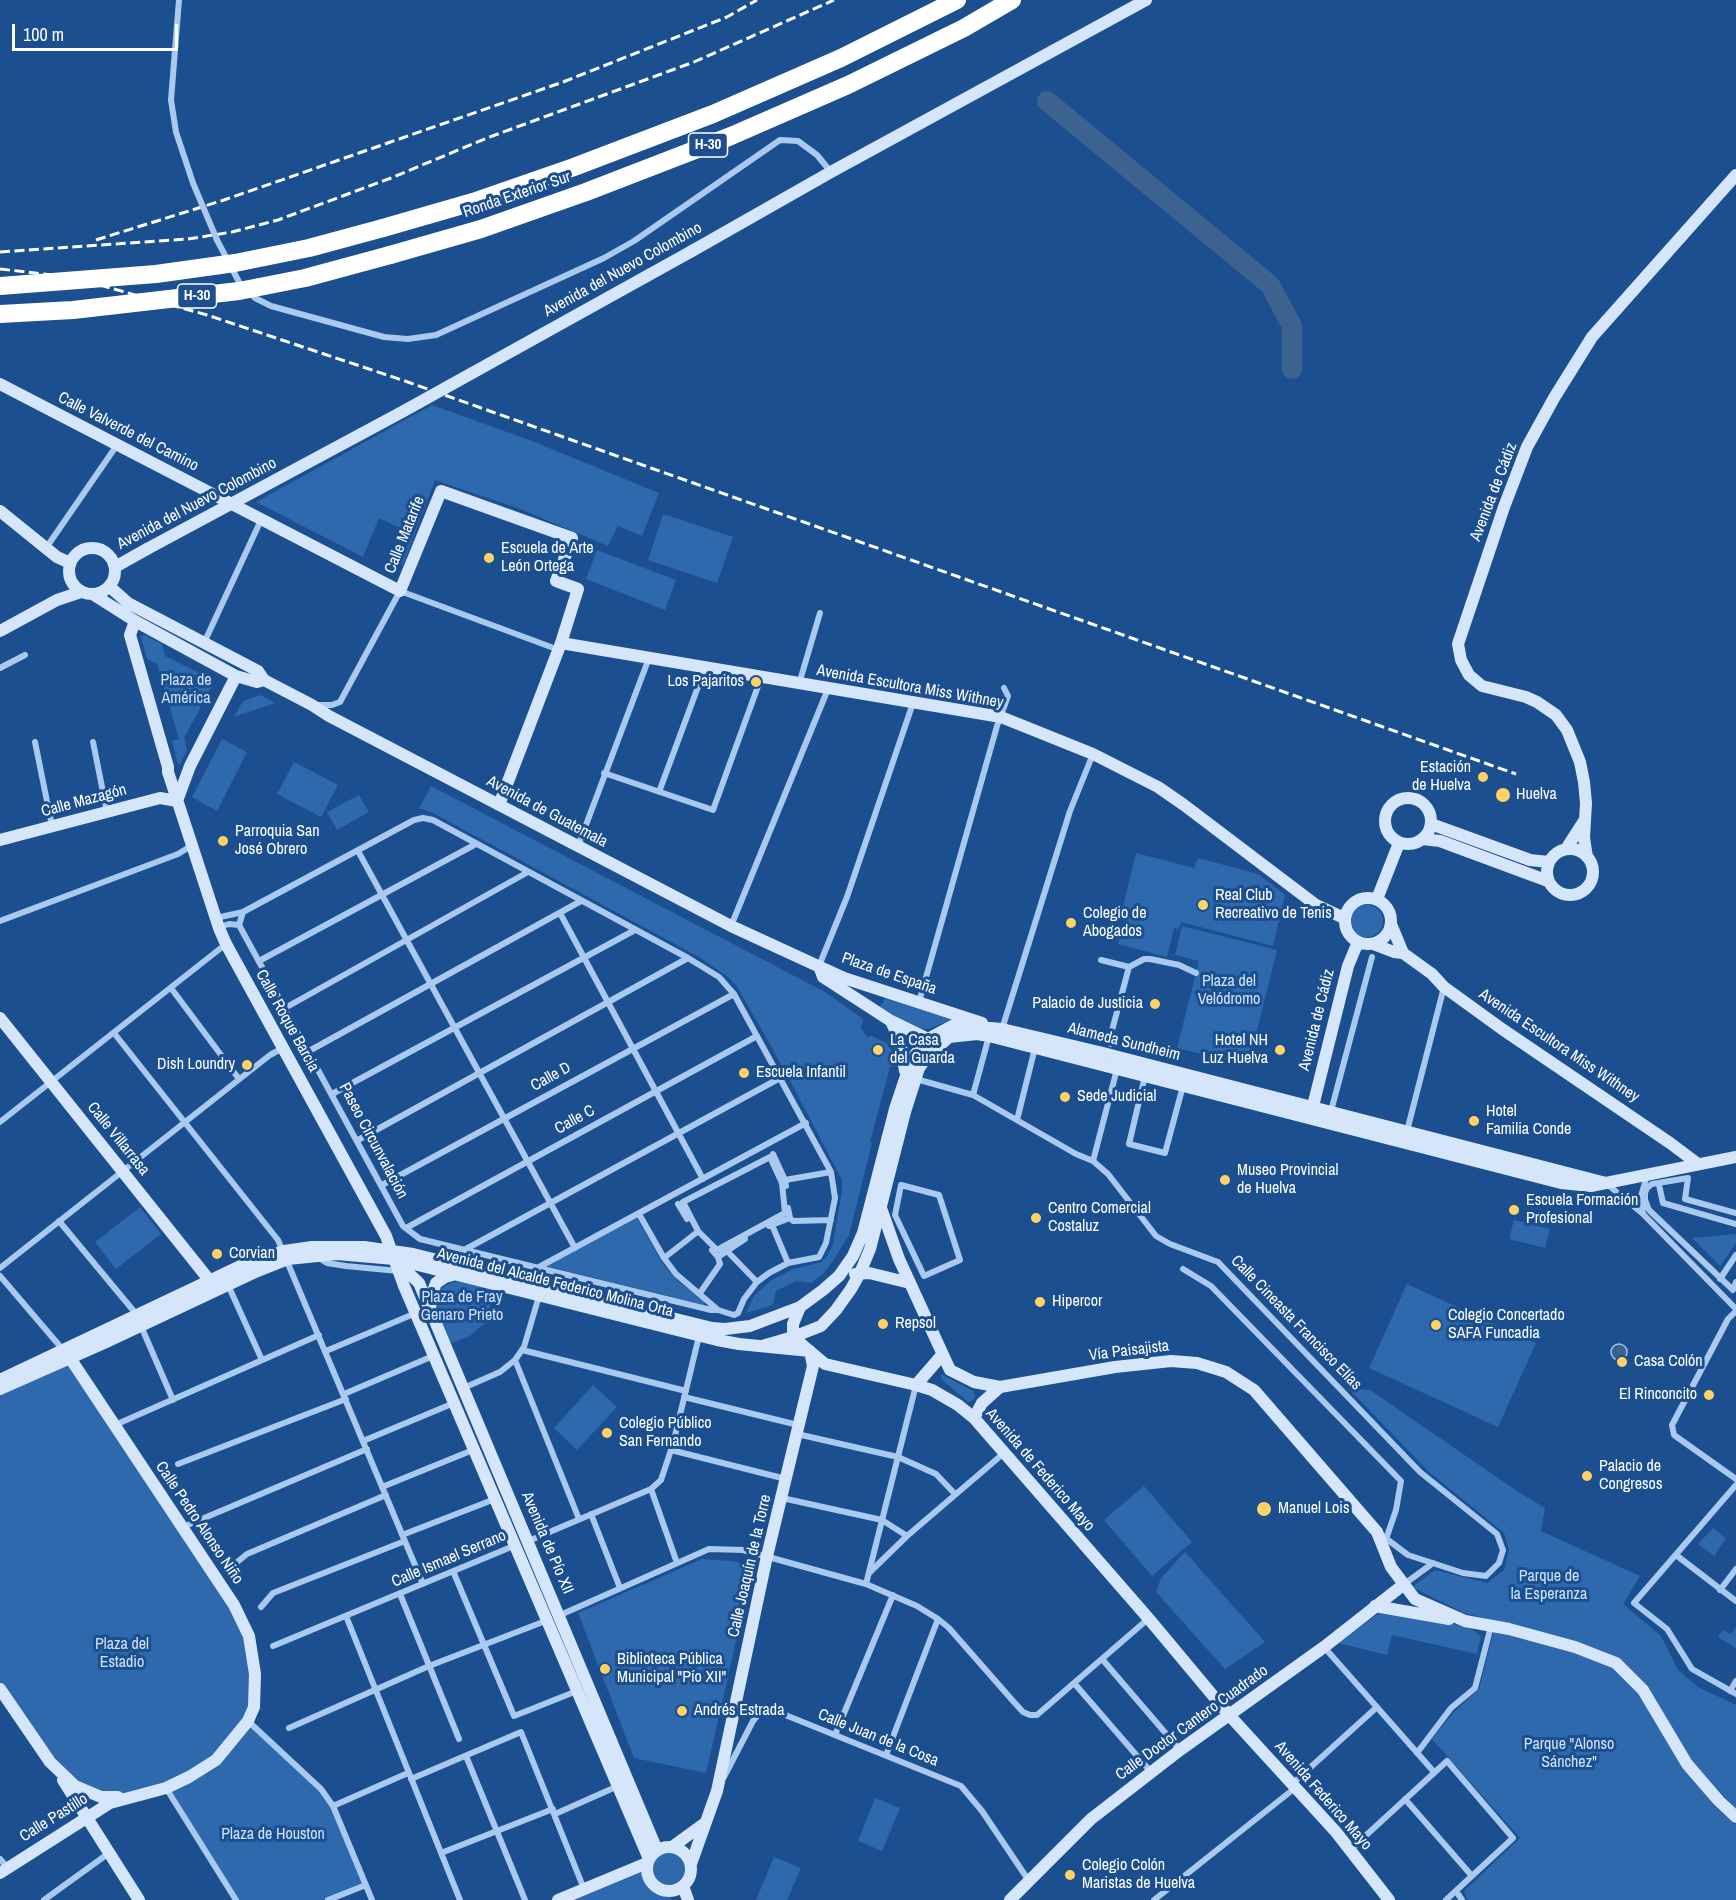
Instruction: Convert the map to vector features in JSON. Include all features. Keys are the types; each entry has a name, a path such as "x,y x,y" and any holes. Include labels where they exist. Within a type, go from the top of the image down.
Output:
{"highway":[{"name":"Ronda Exterior Sur","path":"0,286 156,274 235,263 309,248 473,202 713,114 841,58 957,0"},
{"name":"Ronda Exterior Sur","path":"0,314 73,310 239,291 305,278 481,229 575,196 731,136 859,80 964,28 1012,0"}],"street":[{"path":"179,0 171,100 176,132 193,183 217,240 239,282 255,298 271,306 373,334 408,339 436,335 604,258 634,241 780,140 798,141 817,155 831,172"},
{"name":"Avenida del Nuevo Colombino","path":"115,567 402,412 831,172 1146,0"},
{"name":"Avenida de Cádiz","path":"1587,857 1584,838 1586,803 1580,762 1567,729 1556,715 1537,702 1482,686 1469,675 1461,660 1458,644 1504,507 1527,447 1554,398 1592,337 1736,175"},
{"name":"Calle Valverde del Camino","path":"0,384 400,591"},
{"path":"46,548 117,445"},
{"name":"Calle Matarife","path":"400,591 441,491 572,538 556,581 578,589 556,645"},
{"path":"0,511 57,557 70,563"},
{"path":"204,643 262,519"},
{"path":"0,631 57,600 81,592 94,595 110,587 114,581 115,567 108,554 94,548 80,552 70,563 71,581 81,592"},
{"path":"57,600 71,581"},
{"name":"Avenida de Guatemala","path":"110,587 128,603 258,671 264,680 329,716 731,926 819,966"},
{"path":"312,705 332,705 340,702 400,591 556,645 499,805"},
{"name":"Avenida de Guatemala","path":"94,595 135,621 236,676 257,682 264,680"},
{"path":"799,684 820,613"},
{"path":"135,621 130,634 168,772 180,795"},
{"name":"Avenida de Guatemala","path":"135,621 147,622 155,626 169,624"},
{"name":"Avenida Escultora Miss Withney","path":"556,645 649,658 1001,717 1093,754 1158,787 1316,905 1344,918"},
{"name":"Avenida de Guatemala","path":"219,651 227,664 233,668 236,676"},
{"path":"0,668 25,655"},
{"path":"578,846 649,658"},
{"path":"659,792 705,668"},
{"path":"180,795 190,766 236,676"},
{"path":"604,773 713,810 761,678"},
{"path":"919,1002 1008,696 1004,688"},
{"path":"731,926 828,689"},
{"path":"819,966 847,897 913,702"},
{"path":"35,742 53,826"},
{"path":"93,742 107,812"},
{"path":"1002,1029 1070,811 1093,754"},
{"path":"168,767 181,772 190,766"},
{"name":"Calle Mazagón","path":"1,838 180,795"},
{"name":"Calle Roque Barcia","path":"180,795 191,846 226,944 386,1236 397,1263"},
{"path":"1410,798 1422,803 1430,813 1431,825 1423,839 1416,843 1399,843 1387,833 1385,825 1388,809 1398,800 1410,798"},
{"path":"217,923 243,912 414,820 433,820 719,976 734,993 806,1124 831,1172 835,1198 826,1243 819,1257 788,1263 769,1273 757,1282 744,1299 738,1313 734,1315 420,1239 406,1228"},
{"path":"1566,849 1581,852 1591,862 1594,874 1589,886 1578,895 1566,896 1555,891 1548,881 1547,868 1557,853 1566,849 1584,820"},
{"path":"1431,825 1530,860 1549,862"},
{"path":"1423,839 1440,841 1548,881"},
{"path":"1377,899 1399,843"},
{"path":"259,962 476,844"},
{"path":"0,921 178,854 191,846"},
{"path":"358,851 574,1248"},
{"path":"285,1008 528,872"},
{"path":"1391,924 1385,937 1373,944 1358,942 1348,933 1344,918 1346,911 1356,900 1377,899 1388,909 1391,924 1403,953"},
{"path":"309,1051 581,901"},
{"path":"217,923 239,926 243,912"},
{"path":"560,913 703,1179"},
{"name":"Paseo Circunvalación","path":"239,926 406,1228"},
{"path":"332,1094 635,930"},
{"name":"Avenida de Cádiz","path":"1312,1113 1348,966 1358,942"},
{"path":"0,1122 226,944"},
{"name":"Avenida Escultora Miss Withney","path":"1373,944 1403,953 1432,974 1444,987 1698,1164"},
{"path":"1330,1112 1372,957"},
{"path":"358,1140 688,958"},
{"path":"1111,1044 1110,1038 1129,968 1150,958 1196,972"},
{"path":"1101,960 1129,968"},
{"name":"Plaza de España","path":"819,966 844,978 1002,1029"},
{"name":"Plaza de España","path":"819,966 823,977 931,1044"},
{"path":"1407,1131 1444,987"},
{"path":"171,988 239,1079"},
{"name":"Calle D","path":"382,1185 734,993"},
{"name":"Calle Villarrasa","path":"0,1018 6,1032 51,1081 210,1281"},
{"path":"891,1021 900,1041 910,1077"},
{"name":"Alameda Sundheim","path":"931,1044 954,1026 1002,1029 1578,1186 1647,1176 1736,1157"},
{"path":"114,1033 278,1240 423,1584"},
{"name":"Alameda Sundheim","path":"931,1044 949,1037 977,1034 989,1036 1183,1086 1312,1113 1330,1112 1606,1183"},
{"name":"Calle C","path":"406,1228 757,1036"},
{"path":"973,1095 989,1036"},
{"name":"Avenida del Alcalde Federico Molina Orta","path":"0,1389 247,1263 312,1247 364,1247 397,1263 712,1328 750,1326 800,1307 839,1276 853,1256 863,1233 910,1077 926,1058 931,1044"},
{"path":"0,1268 239,1079 283,1048"},
{"path":"1017,1120 1035,1048"},
{"path":"1093,1161 1117,1068"},
{"path":"1145,1076 1129,1144 1165,1153 1183,1086"},
{"name":"Avenida del Alcalde Federico Molina Orta","path":"139,1320 228,1285 286,1255 337,1254 434,1269 739,1344 762,1347 794,1337 821,1326 836,1311 860,1273 870,1249 881,1207 910,1077"},
{"name":"Calle Cineasta Francisco Elías","path":"910,1077 973,1095 1076,1154 1093,1161 1111,1177 1156,1236 1170,1244 1218,1262 1420,1472 1497,1534 1503,1550 1499,1563 1486,1576 1463,1573 1408,1555 1381,1535"},
{"path":"466,1250 780,1078"},
{"path":"538,1267 806,1124"},
{"path":"771,1155 782,1184 785,1213 717,1250 698,1231 683,1202 771,1155"},
{"path":"771,1155 785,1180 790,1218"},
{"path":"785,1180 831,1172"},
{"path":"1643,1215 1641,1196 1647,1176"},
{"path":"1736,1213 1685,1199 1688,1178 1652,1184 1645,1193 1645,1200 1650,1210 1720,1279 1733,1290 1736,1282"},
{"path":"1606,1183 1643,1215 1736,1310 1728,1319 1672,1425 1674,1435 1736,1479"},
{"path":"901,1185 939,1195 960,1260 924,1276 895,1215 901,1185"},
{"path":"1659,1185 1663,1203 1736,1224"},
{"path":"678,1204 696,1233 718,1257 720,1264 700,1293"},
{"name":"Vía Paisajista","path":"881,1207 890,1239 950,1370 974,1382 1000,1387 1115,1367 1171,1361 1197,1363 1226,1372 1254,1390 1381,1535 1391,1567 1403,1585"},
{"path":"639,1214 664,1258 676,1274 718,1310"},
{"path":"790,1218 793,1221 831,1220"},
{"path":"718,1257 772,1225 790,1218"},
{"path":"59,1221 139,1320 173,1400"},
{"path":"772,1225 788,1263"},
{"path":"664,1258 696,1233"},
{"path":"727,1251 757,1282"},
{"path":"1720,1279 1736,1255"},
{"path":"397,1263 434,1269"},
{"name":"Avenida de Pío XII","path":"397,1263 419,1283 528,1541 577,1691 651,1857"},
{"name":"Avenida de Pío XII","path":"397,1263 416,1313 516,1545 554,1617 651,1857"},
{"path":"1183,1269 1218,1292 1401,1481 1396,1510 1381,1535"},
{"path":"839,1276 860,1273 910,1283"},
{"path":"429,1309 436,1283 456,1274"},
{"path":"0,1276 67,1354"},
{"path":"228,1285 262,1360"},
{"path":"363,1441 453,1398 463,1388 500,1372 515,1360 530,1332 539,1296"},
{"path":"800,1307 793,1324 794,1337 810,1351"},
{"path":"326,1351 416,1313"},
{"path":"114,1426 319,1335"},
{"path":"677,1563 651,1489 661,1480 671,1450 699,1336"},
{"name":"Avenida de Federico Mayo","path":"762,1347 810,1351 825,1364 916,1385 932,1390 958,1405 974,1418 1230,1716"},
{"path":"522,1350 685,1394 898,1457 936,1474 955,1494"},
{"name":"Calle Joaquín de la Torre","path":"691,1864 717,1791 767,1556 813,1366 810,1351"},
{"name":"Avenida del Alcalde Federico Molina Orta","path":"0,1380 67,1354"},
{"name":"Calle Pedro Alonso Niño","path":"67,1354 234,1605 249,1636 255,1674 254,1707 248,1721"},
{"path":"178,1464 345,1396 434,1355"},
{"path":"866,1584 916,1385 942,1355"},
{"path":"515,1360 579,1519"},
{"path":"974,1418 982,1403 1000,1387"},
{"path":"182,1527 367,1449"},
{"path":"671,1450 786,1479"},
{"path":"382,1487 468,1452"},
{"path":"869,1573 907,1536 1004,1453"},
{"path":"1736,1485 1634,1603 1667,1629 1692,1669 1733,1692 1736,1681"},
{"name":"Calle Ismael Serrano","path":"273,1646 651,1489"},
{"path":"236,1563 247,1554 386,1495"},
{"path":"261,1607 273,1593 496,1498"},
{"path":"782,1498 882,1520 907,1536"},
{"path":"591,1514 620,1588"},
{"path":"289,1728 429,1666 554,1617 709,1549 743,1550 767,1556 866,1584 893,1595 938,1619 949,1628 1023,1712 1030,1716 1037,1715 1149,1619"},
{"path":"1676,1555 1736,1602"},
{"path":"1433,1563 1403,1585 1415,1599 1465,1621"},
{"path":"1720,1590 1736,1569"},
{"path":"453,1571 514,1716 577,1691"},
{"name":"Calle Doctor Cantero Cuadrado","path":"1010,1900 1091,1819 1180,1750 1324,1647 1403,1585"},
{"path":"400,1594 459,1739"},
{"path":"835,1735 893,1595"},
{"path":"1375,1606 1491,1626 1575,1647 1616,1663 1643,1690 1687,1764 1736,1817"},
{"path":"346,1616 460,1900"},
{"path":"886,1755 938,1619"},
{"path":"1417,1753 1451,1708 1474,1688 1491,1626"},
{"path":"1324,1647 1434,1772"},
{"path":"1102,1659 1180,1750"},
{"path":"1074,1683 1152,1772"},
{"path":"0,1689 87,1816 139,1900"},
{"path":"1154,1900 1294,1786 1377,1707"},
{"name":"Calle Juan de la Cosa","path":"717,1791 753,1721 762,1710 772,1710 961,1786 982,1811 1029,1881"},
{"name":"Avenida Federico Mayo","path":"1230,1716 1350,1850 1389,1900"},
{"path":"50,1762 75,1786 101,1797 129,1796 166,1788 216,1760 248,1721 321,1789 333,1806 372,1900"},
{"path":"333,1806 466,1756 521,1732 585,1889"},
{"path":"466,1756 525,1900"},
{"path":"1350,1850 1447,1761 1513,1838 1446,1900"},
{"path":"441,1853 618,1786"},
{"path":"166,1788 236,1900"},
{"name":"Calle Pastillo","path":"2,1866 110,1803 129,1796"},
{"path":"1405,1799 1472,1876"},
{"path":"558,1900 672,1847 706,1822"},
{"path":"651,1857 646,1872 649,1879 671,1896 688,1880 691,1872 691,1864 687,1856 681,1850 672,1847"},
{"path":"45,1900 109,1853"},
{"path":"328,1900 366,1885"},
{"path":"683,1886 688,1900"},
{"path":"1456,1891 1462,1900"}],"green space":[{"path":"432,405 532,441 659,493 642,536 618,526 608,546 520,509 435,480 403,565 392,560 404,530 379,518 363,557 256,502"},
{"path":"663,514 733,537 717,583 648,560"},
{"path":"597,550 676,580 665,610 586,579"},
{"name":"Plaza de América","path":"144,635 162,644 165,656 211,679 213,684 184,738 187,750 180,764 178,764 172,741 179,739 157,664 147,659 141,637"},
{"path":"260,695 275,703 234,717 243,701"},
{"path":"222,739 247,752 217,811 192,797"},
{"path":"294,762 338,785 321,817 277,794"},
{"path":"431,786 825,992 863,1019 861,1028 867,1037 872,1036 886,1043 894,1059 870,1142 872,1143 849,1235 823,1274 811,1283 796,1281 776,1291 773,1305 746,1313 754,1296 770,1281 793,1269 822,1262 828,1255 833,1243 842,1180 738,988 728,977 699,957 433,813 419,808"},
{"path":"359,795 369,812 337,830 327,812"},
{"name":"Real Club Recreativo de Tenis","path":"1136,853 1194,868 1198,858 1258,874 1285,895 1273,946 1181,922 1179,929 1174,928 1167,957 1118,944 1125,917 1121,915"},
{"path":"1367,905 1378,910 1383,921 1378,932 1367,937 1356,932 1351,921 1356,910"},
{"name":"Plaza del Velódromo","path":"1182,926 1277,950 1248,1066 1177,1048 1199,961 1175,955"},
{"path":"886,997 954,1019 923,1029 903,1021 880,1007"},
{"path":"140,1207 161,1234 116,1269 95,1242"},
{"path":"637,1218 664,1266 678,1281 704,1301 704,1305 547,1266"},
{"path":"1514,1220 1550,1229 1545,1248 1509,1239"},
{"path":"1736,1234 1736,1243 1720,1266 1692,1238"},
{"name":"Plaza de Fray Genaro Prieto","path":"458,1281 494,1290 486,1322 470,1336 451,1343 435,1310 439,1290"},
{"path":"1407,1284 1536,1343 1498,1427 1369,1368"},
{"name":"Plaza del Estadio","path":"70,1358 234,1605 255,1674 248,1721 321,1789 333,1806 366,1885 328,1900 236,1900 166,1788 129,1796 75,1786 0,1689 0,1389"},
{"path":"941,1374 973,1391 975,1395 973,1400 968,1402 941,1379"},
{"path":"593,1385 617,1407 577,1450 554,1428"},
{"name":"Parque de la Esperanza","path":"1348,1388 1370,1390 1545,1508 1541,1531 1640,1576 1623,1604 1661,1636 1678,1670 1698,1687 1736,1705 1736,1810 1691,1760 1647,1686 1572,1640 1464,1613 1412,1587 1435,1570 1487,1583 1504,1570 1509,1550 1504,1533 1429,1472"},
{"path":"1144,1486 1192,1542 1152,1576 1104,1520"},
{"path":"1713,1528 1726,1538 1714,1556 1698,1544"},
{"path":"1185,1552 1265,1642 1225,1669 1156,1592 1161,1578"},
{"path":"702,1559 733,1561 753,1567 706,1773 634,1758 578,1613"},
{"path":"1382,1611 1469,1627 1481,1636 1477,1654 1392,1635 1387,1655 1338,1643"},
{"path":"1736,1627 1736,1648 1718,1637 1723,1630 1731,1634"},
{"name":"Parque \"Alonso Sánchez\"","path":"1494,1630 1572,1651 1614,1668 1639,1693 1683,1766 1714,1805 1736,1825 1736,1900 1468,1900 1464,1891 1520,1838 1432,1739 1453,1713 1479,1689"},
{"path":"875,1798 900,1808 882,1851 858,1841"},
{"path":"668,1851 680,1856 685,1868 680,1880 668,1885 656,1880 651,1868 656,1856"},
{"path":"774,1857 801,1868 787,1900 756,1900"},
{"path":"647,1863 646,1872 649,1879 661,1890 669,1891 672,1900 560,1900"}],"shaded area":[{"path":"1619,1344 1627,1352 1619,1360 1611,1352"}],"waterway":[{"path":"1047,101 1270,285 1292,326 1292,369"}],"railway":[{"path":"96,240 224,200 563,82 727,17 757,0"},
{"path":"0,252 188,239 232,232 278,220 391,178 487,138 694,62 834,0"},
{"path":"0,269 71,277 207,315 405,381 1516,774"}],"place":[{"name":"Escuela de Arte León Ortega","path":"489,558"},
{"name":"Los Pajaritos","path":"756,682"},
{"name":"Estación de Huelva","path":"1483,777"},
{"name":"Huelva","path":"1503,795"},
{"name":"Parroquia San José Obrero","path":"223,841"},
{"name":"Real Club Recreativo de Tenis","path":"1203,905"},
{"name":"Colegio de Abogados","path":"1071,923"},
{"name":"Palacio de Justicia","path":"1155,1004"},
{"name":"La Casa del Guarda","path":"878,1050"},
{"name":"Hotel NH Luz Huelva","path":"1280,1050"},
{"name":"Dish Loundry","path":"247,1065"},
{"name":"Escuela Infantil","path":"744,1073"},
{"name":"Sede Judicial","path":"1065,1097"},
{"name":"Hotel Familia Conde","path":"1474,1121"},
{"name":"Museo Provincial de Huelva","path":"1225,1180"},
{"name":"Escuela Formación Profesional","path":"1514,1210"},
{"name":"Centro Comercial Costaluz","path":"1036,1218"},
{"name":"Corvian","path":"217,1254"},
{"name":"Hipercor","path":"1040,1302"},
{"name":"Repsol","path":"883,1324"},
{"name":"Colegio Concertado SAFA Funcadia","path":"1436,1325"},
{"name":"Casa Colón","path":"1622,1362"},
{"name":"El Rinconcito","path":"1709,1395"},
{"name":"Colegio Público San Fernando","path":"607,1433"},
{"name":"Palacio de Congresos","path":"1587,1476"},
{"name":"Manuel Lois","path":"1264,1509"},
{"name":"Biblioteca Pública Municipal \"Pío XII\"","path":"605,1669"},
{"name":"Andrés Estrada","path":"682,1711"},
{"name":"Colegio Colón Maristas de Huelva","path":"1070,1875"}],"park label":[{"name":"Plaza de Houston","path":"273,1835"}]}
